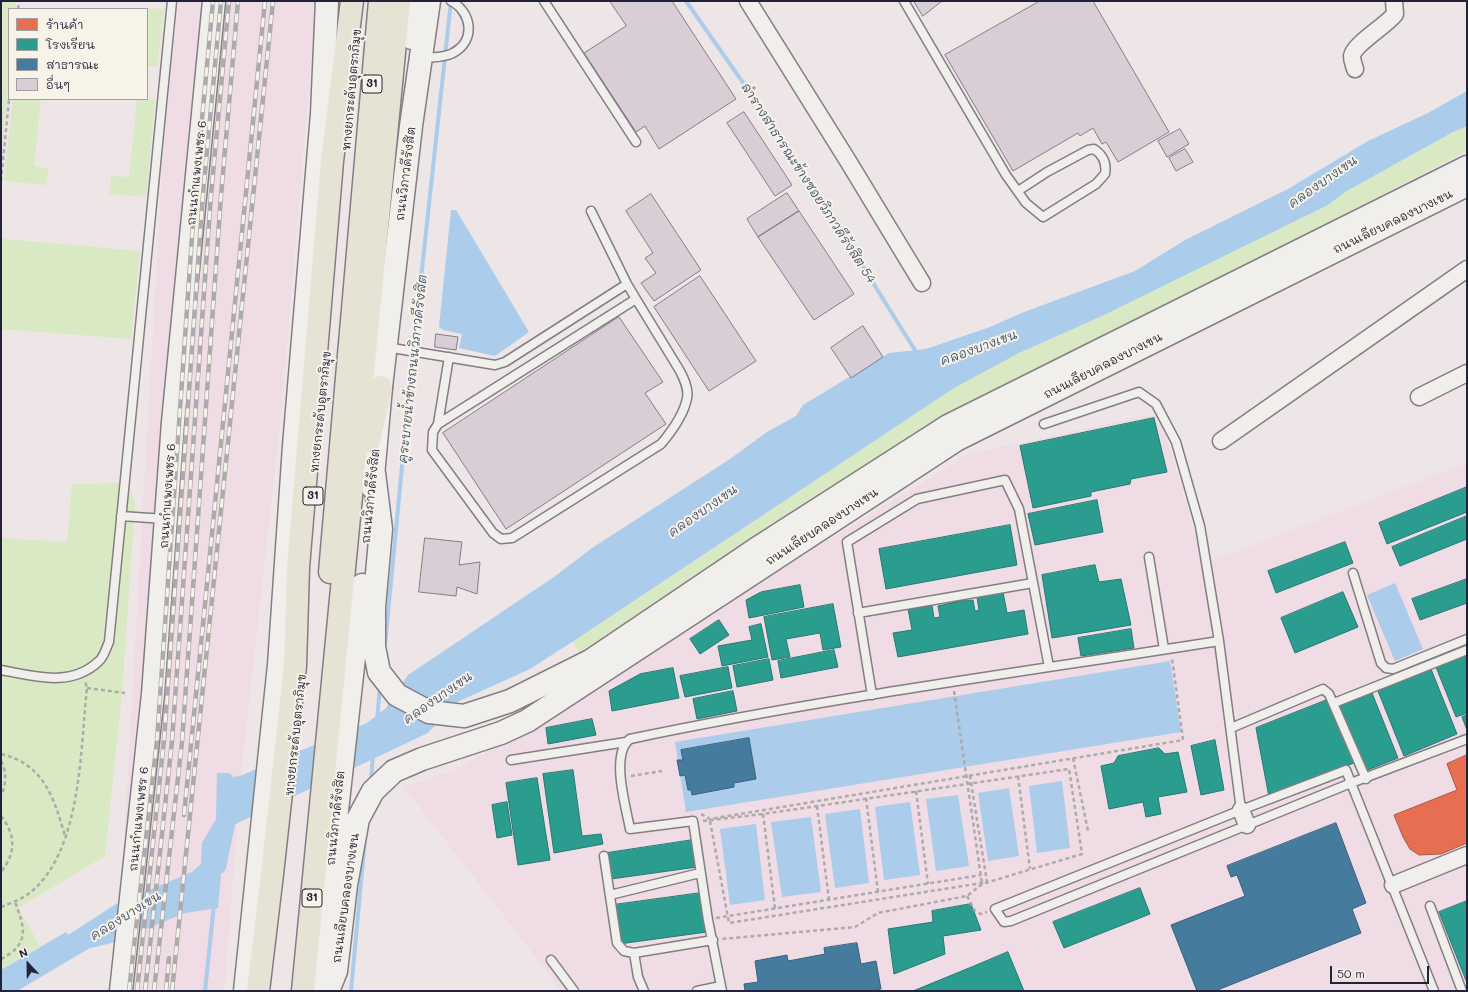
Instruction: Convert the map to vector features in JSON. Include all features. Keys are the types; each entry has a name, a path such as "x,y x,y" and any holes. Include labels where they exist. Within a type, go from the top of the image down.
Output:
{"highway":[{"name":"31","path":"258,991 269,831 277,755 294,666 298,567 332,161 352,1"},
{"name":"ทางยกระดับอุตราภิมุข","path":"271,991 304,662 309,531 345,175 360,1"},
{"name":"ทางยกระดับอุตราภิมุข","path":"291,991 325,647 334,520 380,1"},
{"name":"ถนนวิภาวดีรังสิต","path":"303,991 330,802 327,731 348,539 399,1"},
{"path":"348,539 381,387"},
{"path":"294,446 298,567"}],"main road":[{"name":"ถนนกำแพงเพชร 6","path":"121,991 153,694 173,422 214,1"},
{"name":"31","path":"277,755 279,665 294,446 322,114 327,1"},
{"path":"322,114 339,1"},
{"path":"411,126 412,1"},
{"name":"ถนนวิภาวดีรังสิต","path":"318,991 330,802 347,723 374,473 381,387 395,348 411,126 437,56 429,1"},
{"name":"ถนนเลียบคลองบางเขน","path":"374,473 381,529 374,607 374,647 379,672 397,695 430,712 464,716 510,701 590,661 756,549 948,426 1467,167"},
{"name":"ถนนเลียบคลองบางเขน","path":"328,991 336,971 346,886 358,819 373,791 394,771 422,759 473,744 527,720 956,440 1467,185"},
{"name":"31","path":"245,991 269,831"}],"street":[{"path":"748,1 848,161 922,284"},
{"path":"1355,69 1352,56 1356,48 1389,22 1395,14 1394,1"},
{"path":"1221,441 1467,269"},
{"path":"1419,397 1467,373"},
{"path":"1241,810 1247,825"},
{"path":"1393,885 1467,855"}],"lane":[{"path":"1,670 47,678 68,677 82,673 100,660 109,642 172,1"},
{"path":"544,1 636,142"},
{"path":"904,1 1006,175 1026,203 1042,217 1096,184 1105,174 1105,161 1099,152 1094,149 1088,150 1047,172 1018,191"},
{"path":"437,56 463,47 468,38 469,29 467,18 454,3"},
{"path":"449,357 438,424 433,432 431,441 432,450 493,533 501,539 512,538 661,444 673,430 688,397 686,384 680,371 627,284 591,211"},
{"path":"395,348 487,364 505,362 627,284"},
{"path":"438,424 636,299"},
{"path":"1044,424 1139,392 1156,404 1176,442 1200,526 1219,641 1241,810"},
{"path":"872,695 847,542 916,498 1005,480 1019,509 1049,667"},
{"path":"121,516 166,520"},
{"path":"1149,557 1167,649"},
{"path":"1353,573 1381,663 1386,668 1393,669 1467,639"},
{"path":"858,613 1033,583"},
{"path":"511,760 626,742 630,739 704,724 872,695 1219,641"},
{"path":"1334,703 1467,650"},
{"path":"1231,728 1323,689 1329,694 1334,703 1366,779"},
{"path":"1434,991 1393,885 1351,783 1346,770 1241,810 995,909 1004,922 1011,921 1351,783 1366,779 1467,739"},
{"path":"626,742 619,763 630,829 693,820 708,920 722,989 697,991"},
{"path":"604,856 617,943 624,951 634,953 713,940"},
{"path":"610,895 700,873"},
{"path":"1430,906 1462,991"},
{"path":"634,953 638,977 644,991"},
{"path":"550,960 574,991"}],"path":[{"path":"1,181 9,100"},
{"path":"697,812 710,820 1183,740 1167,649"},
{"path":"1,907 15,902 30,893 43,880 59,854 65,838 75,805 87,688 82,673"},
{"path":"87,688 125,693"},
{"path":"955,701 982,884"},
{"path":"1,754 14,757 35,771 46,785 56,806 65,838"},
{"path":"1072,758 1088,831"},
{"path":"1,761 6,777 4,791 1,796"},
{"path":"693,820 710,820 763,814 971,782 1069,769 1082,854 982,884 729,923 710,820"},
{"path":"622,778 662,771"},
{"path":"970,776 987,882"},
{"path":"1018,776 1030,869"},
{"path":"916,791 928,884"},
{"path":"866,798 878,892"},
{"path":"817,806 829,900"},
{"path":"763,814 775,908"},
{"path":"1,816 9,826 13,838 13,850 8,862 1,872"},
{"path":"708,920 981,875"},
{"path":"713,940 855,927 878,913 967,896 982,884"},
{"path":"967,896 975,911 981,914 995,909"},
{"path":"1,960 20,944 24,930 15,902"}],"shaded area":[{"path":"179,1 316,1 282,405 243,756 224,991 109,991 121,892 164,136"},
{"path":"1159,413 1204,564 1467,463 1467,991 562,991 404,787 457,770 968,454"}],"green space":[{"path":"1,1 16,1 16,8 8,8 8,88 1,157"},
{"path":"148,9 164,10 157,66 148,66"},
{"path":"13,100 41,100 34,166 49,169 46,185 4,181"},
{"path":"137,100 155,100 146,197 109,194 111,176 129,177"},
{"path":"1467,126 1467,151 1032,374 583,658 572,642 954,388 1019,353 1102,316 1328,205 1345,192 1453,132"},
{"path":"1,235 5,239 140,251 131,339 1,329"},
{"path":"116,483 129,486 135,504 122,693 105,856 18,908 40,946 1,970 1,538 67,542 72,484"}],"water":[{"path":"1467,91 1467,126 1453,132 1345,192 1328,205 1102,316 1019,353 954,388 530,669 455,703 428,733 225,829 218,908 185,913 112,943 90,948 17,991 1,991 1,970 66,932 68,935 116,904 192,872 201,864 202,843 216,819 217,773 230,773 233,777 240,776 367,723 386,708 408,675 554,577 592,548 730,459 767,432 796,416 803,405 889,353 926,349 990,327 1024,312 1135,271 1185,240 1288,189 1368,141 1428,113"},
{"path":"451,210 456,210 529,332 495,356 459,348 462,334 443,330 439,327"},
{"path":"1395,583 1423,649 1395,661 1367,595"},
{"path":"1170,661 1181,732 686,812 675,742"},
{"path":"1062,781 1070,848 1037,853 1029,786"},
{"path":"1009,788 1019,856 988,861 978,793"},
{"path":"958,795 969,866 936,871 926,799"},
{"path":"910,802 920,875 884,880 875,807"},
{"path":"860,809 869,883 835,888 825,814"},
{"path":"811,817 821,892 782,897 771,822"},
{"path":"756,824 765,900 730,905 720,829"}],"building: ร้านค้า":[{"path":"1467,755 1467,843 1441,854 1419,855 1410,849 1403,837 1394,815 1457,790 1447,764"}],"building: โรงเรียน":[{"path":"1154,418 1167,472 1131,479 1130,484 1091,492 1091,496 1033,508 1020,446"},
{"path":"1467,487 1467,512 1387,544 1379,523"},
{"path":"1097,500 1103,532 1035,545 1028,514"},
{"path":"1467,516 1467,539 1400,566 1392,547"},
{"path":"1010,525 1017,565 886,589 879,549"},
{"path":"1345,542 1353,563 1276,593 1268,571"},
{"path":"1095,565 1099,582 1121,579 1131,625 1052,638 1042,575"},
{"path":"1467,579 1467,603 1420,620 1412,599"},
{"path":"800,585 804,607 749,618 746,600 761,592"},
{"path":"1003,592 1007,613 1024,610 1028,634 898,657 893,633 912,630 908,609 932,605 934,618 940,617 938,606 965,600 973,600 975,611 979,610 977,597"},
{"path":"1343,592 1358,627 1295,653 1281,618"},
{"path":"833,604 841,647 823,650 820,633 786,639 790,657 772,660 764,617"},
{"path":"719,620 729,635 700,654 690,639"},
{"path":"761,624 768,657 722,666 718,646 752,640 749,627"},
{"path":"1131,629 1134,648 1081,656 1078,638"},
{"path":"834,650 838,667 781,678 778,661"},
{"path":"1466,656 1467,713 1456,717 1436,667"},
{"path":"769,659 773,680 737,687 733,666"},
{"path":"728,667 732,688 685,697 680,676"},
{"path":"673,668 679,698 612,711 609,691 640,674"},
{"path":"1431,669 1457,734 1404,756 1378,691"},
{"path":"733,691 737,711 697,719 693,699"},
{"path":"1372,693 1398,758 1365,771 1339,706"},
{"path":"1327,700 1354,763 1269,797 1256,728"},
{"path":"1467,715 1467,730 1462,717"},
{"path":"592,719 596,735 548,744 546,728"},
{"path":"1215,740 1224,790 1201,795 1191,746"},
{"path":"1159,748 1165,754 1178,752 1187,792 1158,797 1161,814 1146,817 1143,802 1109,809 1101,766 1114,763 1118,756"},
{"path":"573,770 582,836 601,834 603,844 554,853 543,774"},
{"path":"537,778 550,860 518,865 506,783"},
{"path":"507,802 512,835 497,838 492,805"},
{"path":"693,840 697,867 611,879 607,853"},
{"path":"1140,888 1150,914 1064,948 1053,922"},
{"path":"701,893 707,932 619,944 613,905"},
{"path":"1467,901 1467,983 1439,912"},
{"path":"971,904 981,930 943,936 945,954 894,974 888,929 933,922 932,911"},
{"path":"1008,952 1024,991 913,991 974,966"}],"building: สาธารณะ":[{"path":"749,738 756,779 734,783 734,787 692,795 691,790 688,790 685,775 680,776 677,760 683,760 681,750"},
{"path":"1336,823 1366,903 1352,909 1361,933 1215,991 1197,991 1171,925 1245,896 1237,875 1231,877 1227,866"},
{"path":"857,943 861,964 876,961 881,989 870,991 745,991 744,984 758,982 755,961 787,955 788,961 825,954 824,948"}],"building: อื่นๆ":[{"path":"610,1 672,1 736,99 659,149 645,126 636,132 584,53 626,26"},
{"path":"914,1 942,1 923,16"},
{"path":"1040,1 1093,1 1169,132 1118,162 1106,142 1102,144 1093,128 1080,136 1078,133 1013,171 945,55"},
{"path":"744,112 792,185 775,196 727,123"},
{"path":"1180,129 1189,144 1167,157 1158,141"},
{"path":"1185,149 1193,162 1176,171 1169,158"},
{"path":"787,193 799,211 758,237 747,219"},
{"path":"651,194 701,270 654,301 641,283 656,273 645,258 653,253 626,211"},
{"path":"799,211 854,294 814,320 758,237"},
{"path":"700,276 756,361 709,391 654,307"},
{"path":"619,317 663,382 645,393 666,424 506,529 443,433"},
{"path":"863,326 883,357 851,378 831,348"},
{"path":"436,334 458,337 456,350 435,347"},
{"path":"425,538 462,542 459,565 480,562 477,594 457,587 456,596 419,592"}],"waterway":[{"name":"คูระบายน้ำข้างถนนวิภาวดีรังสิต","path":"385,644 412,362 451,1"},
{"name":"ลำรางสาธารณะข้างซอยวิภาวดีรังสิต 54","path":"686,1 790,150 918,355"},
{"name":"คูระบายน้ำข้างถนนวิภาวดีรังสิต","path":"377,720 380,687"},
{"path":"371,782 373,754"},
{"name":"คลองบางเขน","path":"219,867 231,810"},
{"path":"351,991 365,838"},
{"path":"205,991 214,904"}],"railway":[{"path":"129,991 157,740 195,194 213,1"},
{"path":"137,991 164,740 203,194 221,1"},
{"path":"145,991 172,741 211,195 229,1"},
{"path":"154,991 182,742 221,196 238,1"},
{"path":"184,815 265,1"},
{"path":"172,991 273,1"},
{"path":"166,991 169,958"}]}
